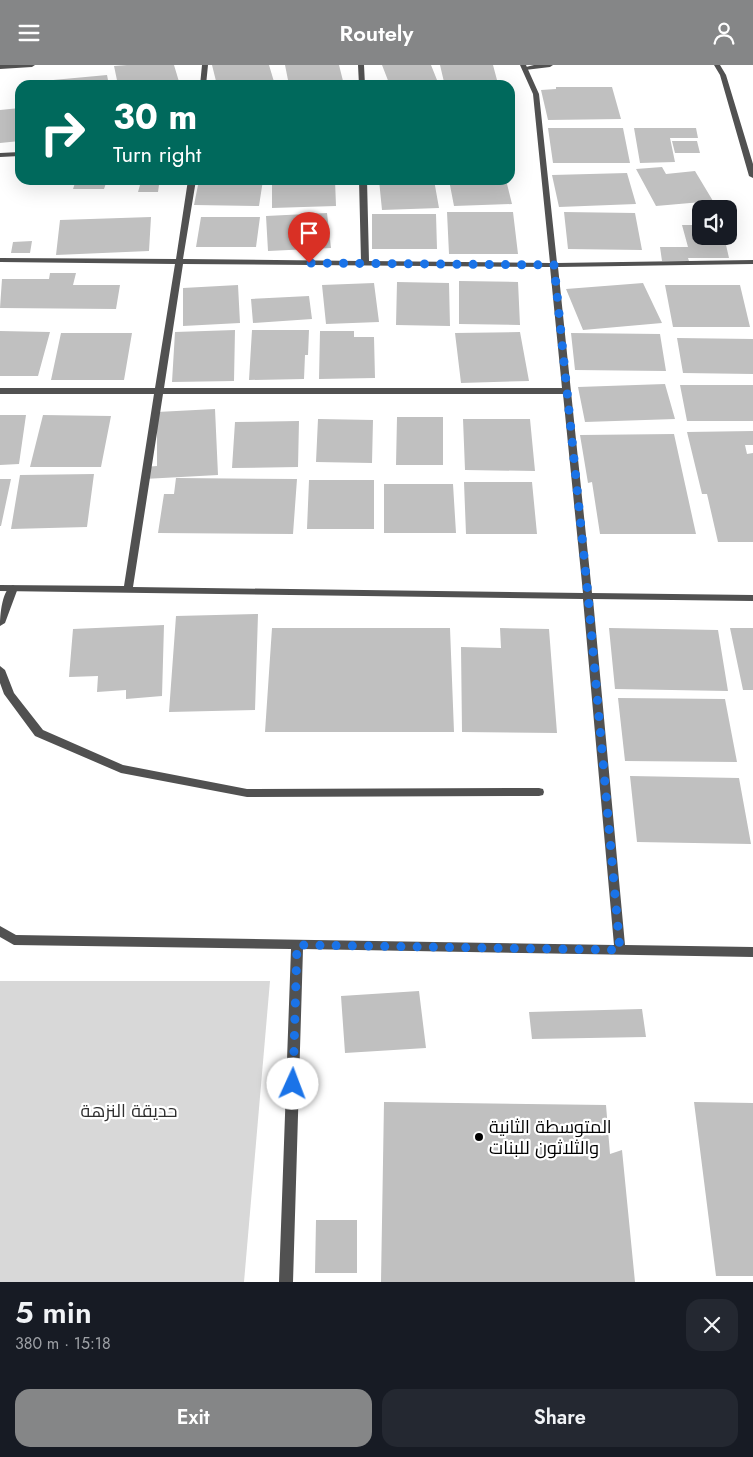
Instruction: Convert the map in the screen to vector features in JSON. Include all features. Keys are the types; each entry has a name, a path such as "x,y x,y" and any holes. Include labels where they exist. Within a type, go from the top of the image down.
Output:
{"street":[{"path":"0,67 32,65"},
{"path":"204,80 205,65"},
{"path":"361,65 362,80"},
{"path":"550,65 524,66 536,94 588,595 620,950"},
{"path":"717,65 723,75 753,177"},
{"path":"0,155 15,154"},
{"path":"128,589 191,185"},
{"path":"363,185 365,263"},
{"path":"0,260 554,265 753,262"},
{"path":"0,391 159,393 567,391"},
{"path":"0,587 753,598"},
{"path":"0,623 13,588"},
{"path":"0,670 9,694 39,733 121,769 247,793 538,792"},
{"path":"0,931 14,940 753,953"},
{"path":"286,1282 297,945"}],"green space":[{"name":"حديقة النزهة","path":"0,981 270,981 244,1282 0,1282"}],"building":[{"path":"174,65 178,80 117,80 114,66"},
{"path":"212,65 269,65 274,80 216,80"},
{"path":"285,65 339,65 343,80 288,80"},
{"path":"382,65 431,65 437,80 388,80"},
{"path":"440,65 493,65 497,80 444,80"},
{"path":"107,75 108,80 53,80"},
{"path":"556,87 612,87 621,119 548,120 541,90 556,89"},
{"path":"15,108 15,142 0,143 0,110"},
{"path":"548,128 623,128 630,163 553,163"},
{"path":"634,128 696,128 698,138 670,138 675,162 640,163"},
{"path":"672,141 697,141 700,153 675,153"},
{"path":"662,167 666,174 695,171 712,200 692,200 692,203 656,206 636,169"},
{"path":"627,173 636,204 559,207 552,175"},
{"path":"74,185 105,185 104,189 73,189"},
{"path":"140,185 159,185 158,192 138,192"},
{"path":"198,185 262,185 259,206 194,205"},
{"path":"272,185 335,185 336,206 272,208"},
{"path":"380,185 435,185 439,208 382,210"},
{"path":"450,185 507,185 512,204 454,206"},
{"path":"447,212 513,212 518,254 449,254"},
{"path":"564,212 635,213 642,250 568,249"},
{"path":"327,213 331,248 268,251 266,216"},
{"path":"372,214 436,214 437,249 372,249"},
{"path":"151,217 149,251 56,255 60,220"},
{"path":"201,217 260,217 256,247 196,247"},
{"path":"682,225 692,225 692,245 726,245 729,258 688,258 689,261 662,261 660,247 688,247"},
{"path":"32,241 30,253 11,253 13,242"},
{"path":"50,273 76,273 73,285 120,285 116,309 0,308 2,279 49,279"},
{"path":"459,281 518,282 520,325 459,324"},
{"path":"397,282 449,283 450,326 396,325"},
{"path":"374,283 379,322 326,324 322,285"},
{"path":"643,283 662,323 583,330 566,289"},
{"path":"238,285 240,323 183,326 183,288"},
{"path":"665,285 740,285 750,327 673,327"},
{"path":"309,296 312,319 253,323 251,299"},
{"path":"235,330 234,381 172,382 175,332"},
{"path":"252,330 309,330 308,355 305,355 304,379 249,380"},
{"path":"0,331 50,332 38,376 0,376"},
{"path":"320,331 354,331 354,337 374,337 375,378 319,379"},
{"path":"520,332 529,381 461,383 455,333"},
{"path":"61,333 132,333 124,380 51,380"},
{"path":"571,333 660,334 666,371 575,370"},
{"path":"677,338 753,339 753,374 683,373"},
{"path":"665,384 675,419 585,422 578,387"},
{"path":"680,385 753,385 753,421 687,421"},
{"path":"215,409 218,475 144,479 144,467 157,466 157,412"},
{"path":"0,415 26,415 19,464 0,465"},
{"path":"43,415 111,416 101,467 30,467"},
{"path":"397,417 443,417 443,465 396,465"},
{"path":"318,419 373,420 372,463 316,462"},
{"path":"463,419 530,419 535,471 465,470"},
{"path":"299,421 298,467 232,468 235,422"},
{"path":"753,431 753,445 745,445 747,454 753,453 753,542 718,542 707,494 702,494 687,432"},
{"path":"674,434 696,534 600,534 592,482 588,483 580,435"},
{"path":"94,474 87,527 11,529 20,475"},
{"path":"176,478 297,479 293,534 158,533 164,494 174,494"},
{"path":"0,479 11,479 1,526 0,526"},
{"path":"309,480 374,480 374,529 307,529"},
{"path":"464,482 532,482 537,534 466,534"},
{"path":"384,484 453,484 456,533 384,533"},
{"path":"258,614 255,710 169,712 176,616"},
{"path":"164,625 162,696 126,699 126,690 97,692 98,676 69,677 73,629"},
{"path":"272,628 450,628 454,732 265,732"},
{"path":"500,628 549,629 557,733 462,732 461,647 501,648"},
{"path":"609,628 718,630 728,691 615,689"},
{"path":"730,628 753,628 753,690 743,690"},
{"path":"618,698 725,699 737,762 625,761"},
{"path":"630,776 739,778 751,844 637,842"},
{"path":"419,991 426,1048 345,1053 341,996"},
{"path":"642,1009 646,1037 532,1039 529,1012"},
{"path":"384,1102 606,1105 610,1154 622,1150 635,1282 381,1282"},
{"path":"694,1102 753,1103 753,1276 716,1276"},
{"path":"316,1220 357,1220 357,1273 315,1273"}],"place":[{"name":"المتوسطة الثانية والثلاثون للبنات","path":"479,1137"}],"route":[{"path":"293,1084 297,945 620,950 588,595 554,265 309,263"}]}
